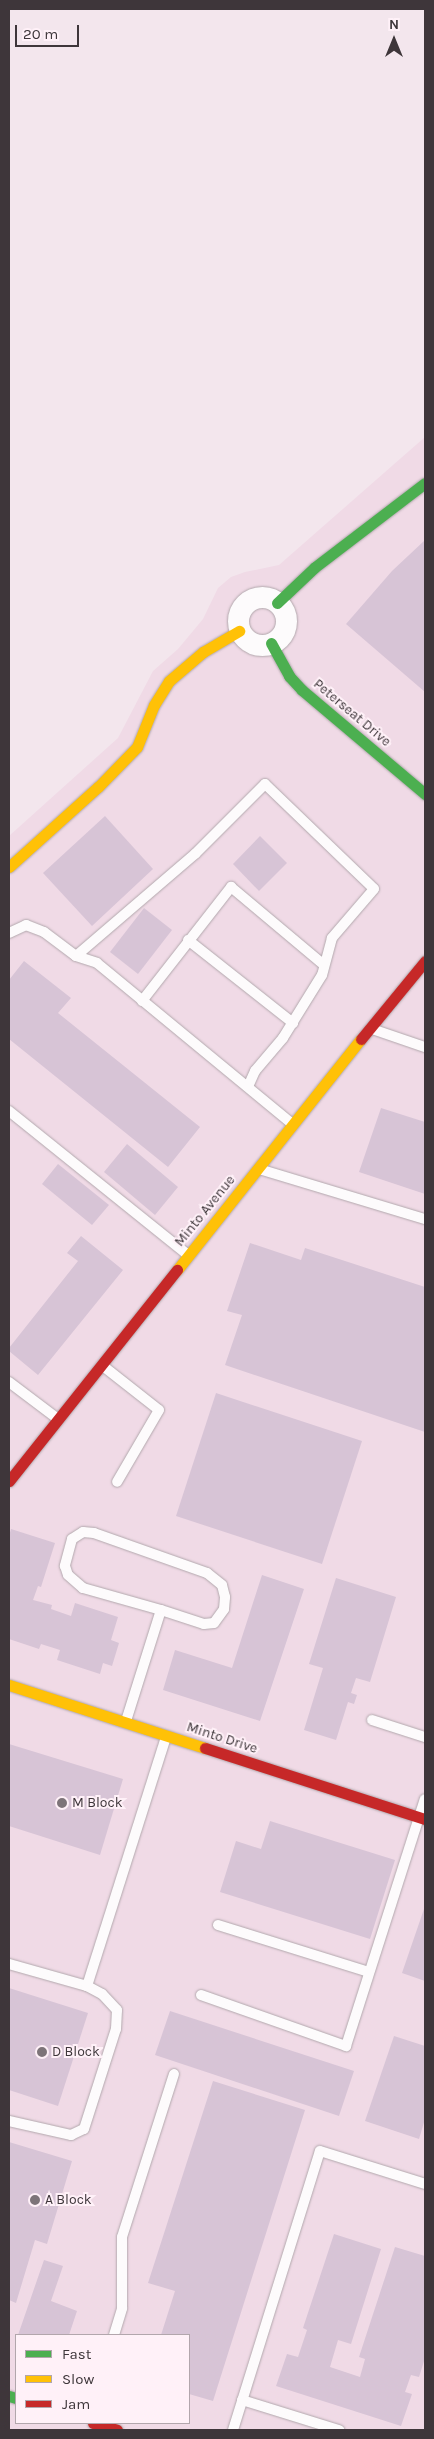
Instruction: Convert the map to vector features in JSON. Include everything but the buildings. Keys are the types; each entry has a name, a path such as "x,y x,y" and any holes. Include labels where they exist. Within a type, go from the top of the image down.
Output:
{"street":[{"path":"278,602 315,567 425,483"},
{"path":"262,597 278,602 286,617 286,625 278,639 271,643 256,645 243,637 239,630 238,615 247,602 262,597"},
{"path":"9,867 98,787 137,748 154,705 170,681 203,652 239,630"},
{"name":"Peterseat Drive","path":"271,643 289,676 302,690 425,794"},
{"name":"Minto Avenue","path":"9,1481 292,1123 425,961"},
{"name":"Minto Drive","path":"9,1684 422,1818"},
{"path":"96,2424 117,2430"}],"lane":[{"path":"76,956 195,854 265,784 374,889 332,938 322,975 293,1023 255,1072 248,1087"},
{"path":"142,1001 231,887 324,965"},
{"path":"9,932 26,925 44,932 76,956 97,963 292,1123"},
{"path":"188,940 293,1023"},
{"path":"371,1029 425,1047"},
{"path":"9,1111 188,1255"},
{"path":"258,1168 425,1219"},
{"path":"102,1365 158,1410 117,1482"},
{"path":"9,1382 58,1420"},
{"path":"83,1532 94,1533 207,1573 217,1578 222,1585 225,1597 224,1609 214,1623 204,1624 161,1610 83,1588 68,1576 65,1566 72,1539 83,1532"},
{"path":"126,1722 161,1610"},
{"path":"372,1720 425,1737"},
{"path":"87,1986 167,1736"},
{"path":"201,1996 346,2046 369,1972 422,1818 425,1799"},
{"path":"218,1925 369,1972"},
{"path":"9,1964 87,1986 102,1994 117,2010 116,2029 84,2129 71,2136 9,2121"},
{"path":"114,2334 122,2308 122,2237 174,2074"},
{"path":"233,2430 320,2151 425,2184"},
{"path":"242,2400 339,2430"}],"shaded area":[{"path":"425,437 425,2430 9,2430 9,836 118,738 153,671 178,649 203,619 218,588 231,577 279,565"}],"traffic: fast":[{"path":"277,603 315,567 425,483"},
{"path":"271,643 289,676 302,690 425,794"},
{"path":"9,2396 15,2398"}],"traffic: slow":[{"path":"9,867 98,787 137,747 154,705 169,681 203,652 239,631"},
{"path":"177,1270 361,1039"},
{"path":"9,1685 205,1748"}],"traffic: jam":[{"path":"361,1039 425,961"},
{"path":"9,1481 177,1270"},
{"path":"205,1748 425,1819"},
{"path":"96,2424 117,2430"}],"place":[{"name":"M Block","path":"62,1803"},
{"name":"D Block","path":"42,2052"},
{"name":"A Block","path":"35,2200"}]}
